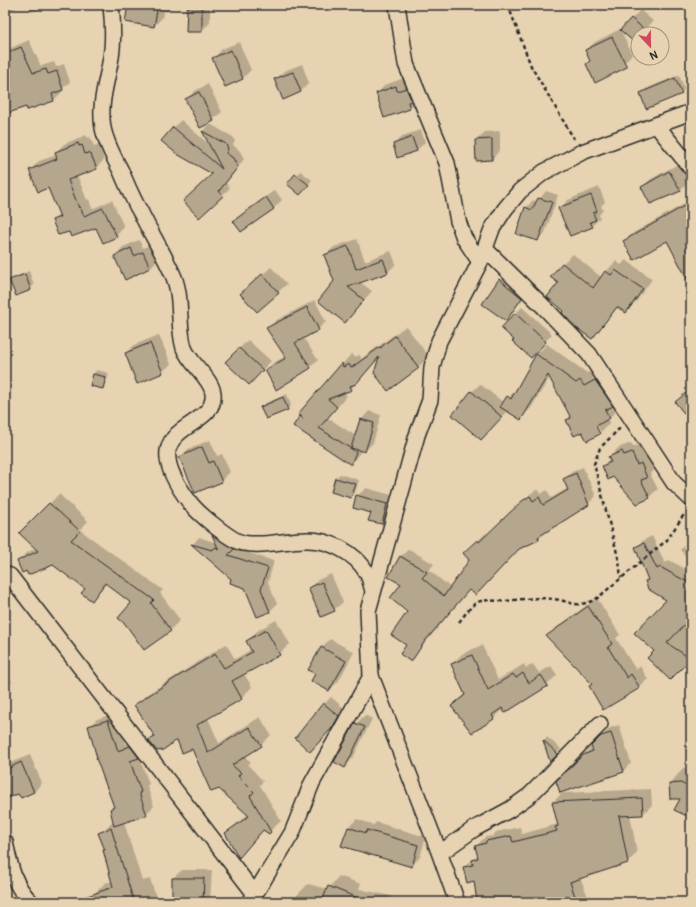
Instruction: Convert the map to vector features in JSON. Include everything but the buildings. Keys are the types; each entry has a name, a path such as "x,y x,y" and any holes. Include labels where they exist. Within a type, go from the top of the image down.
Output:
{"street":[{"path":"111,5 114,25 110,62 103,94 103,128 116,162 140,212 175,277 184,347 190,361 210,384 213,393 212,401 206,412 176,436 167,450 168,462 174,479 192,505 208,521 240,543 258,545 304,540 322,541 340,548 357,560 368,573 373,591"},
{"path":"397,5 406,64 447,163 458,221 464,238 482,256 544,307 589,354 689,505"},
{"path":"457,902 440,853 371,676 368,611 417,435 430,400 432,367 439,341 482,256 492,229 505,209 520,191 544,172 582,152 657,126 691,112"},
{"path":"657,126 691,168"},
{"path":"5,574 10,576 252,898 292,833 312,783 371,676"},
{"path":"440,853 474,829 509,810 530,795 600,724"},
{"path":"5,842 13,877 17,887 31,902"}],"path":[{"path":"508,5 517,33 531,66 582,152"},
{"path":"622,578 594,464 600,448 615,432 631,419"},
{"path":"459,622 472,606 481,601 554,599 573,605 584,604 595,600 667,540 689,505"}]}
